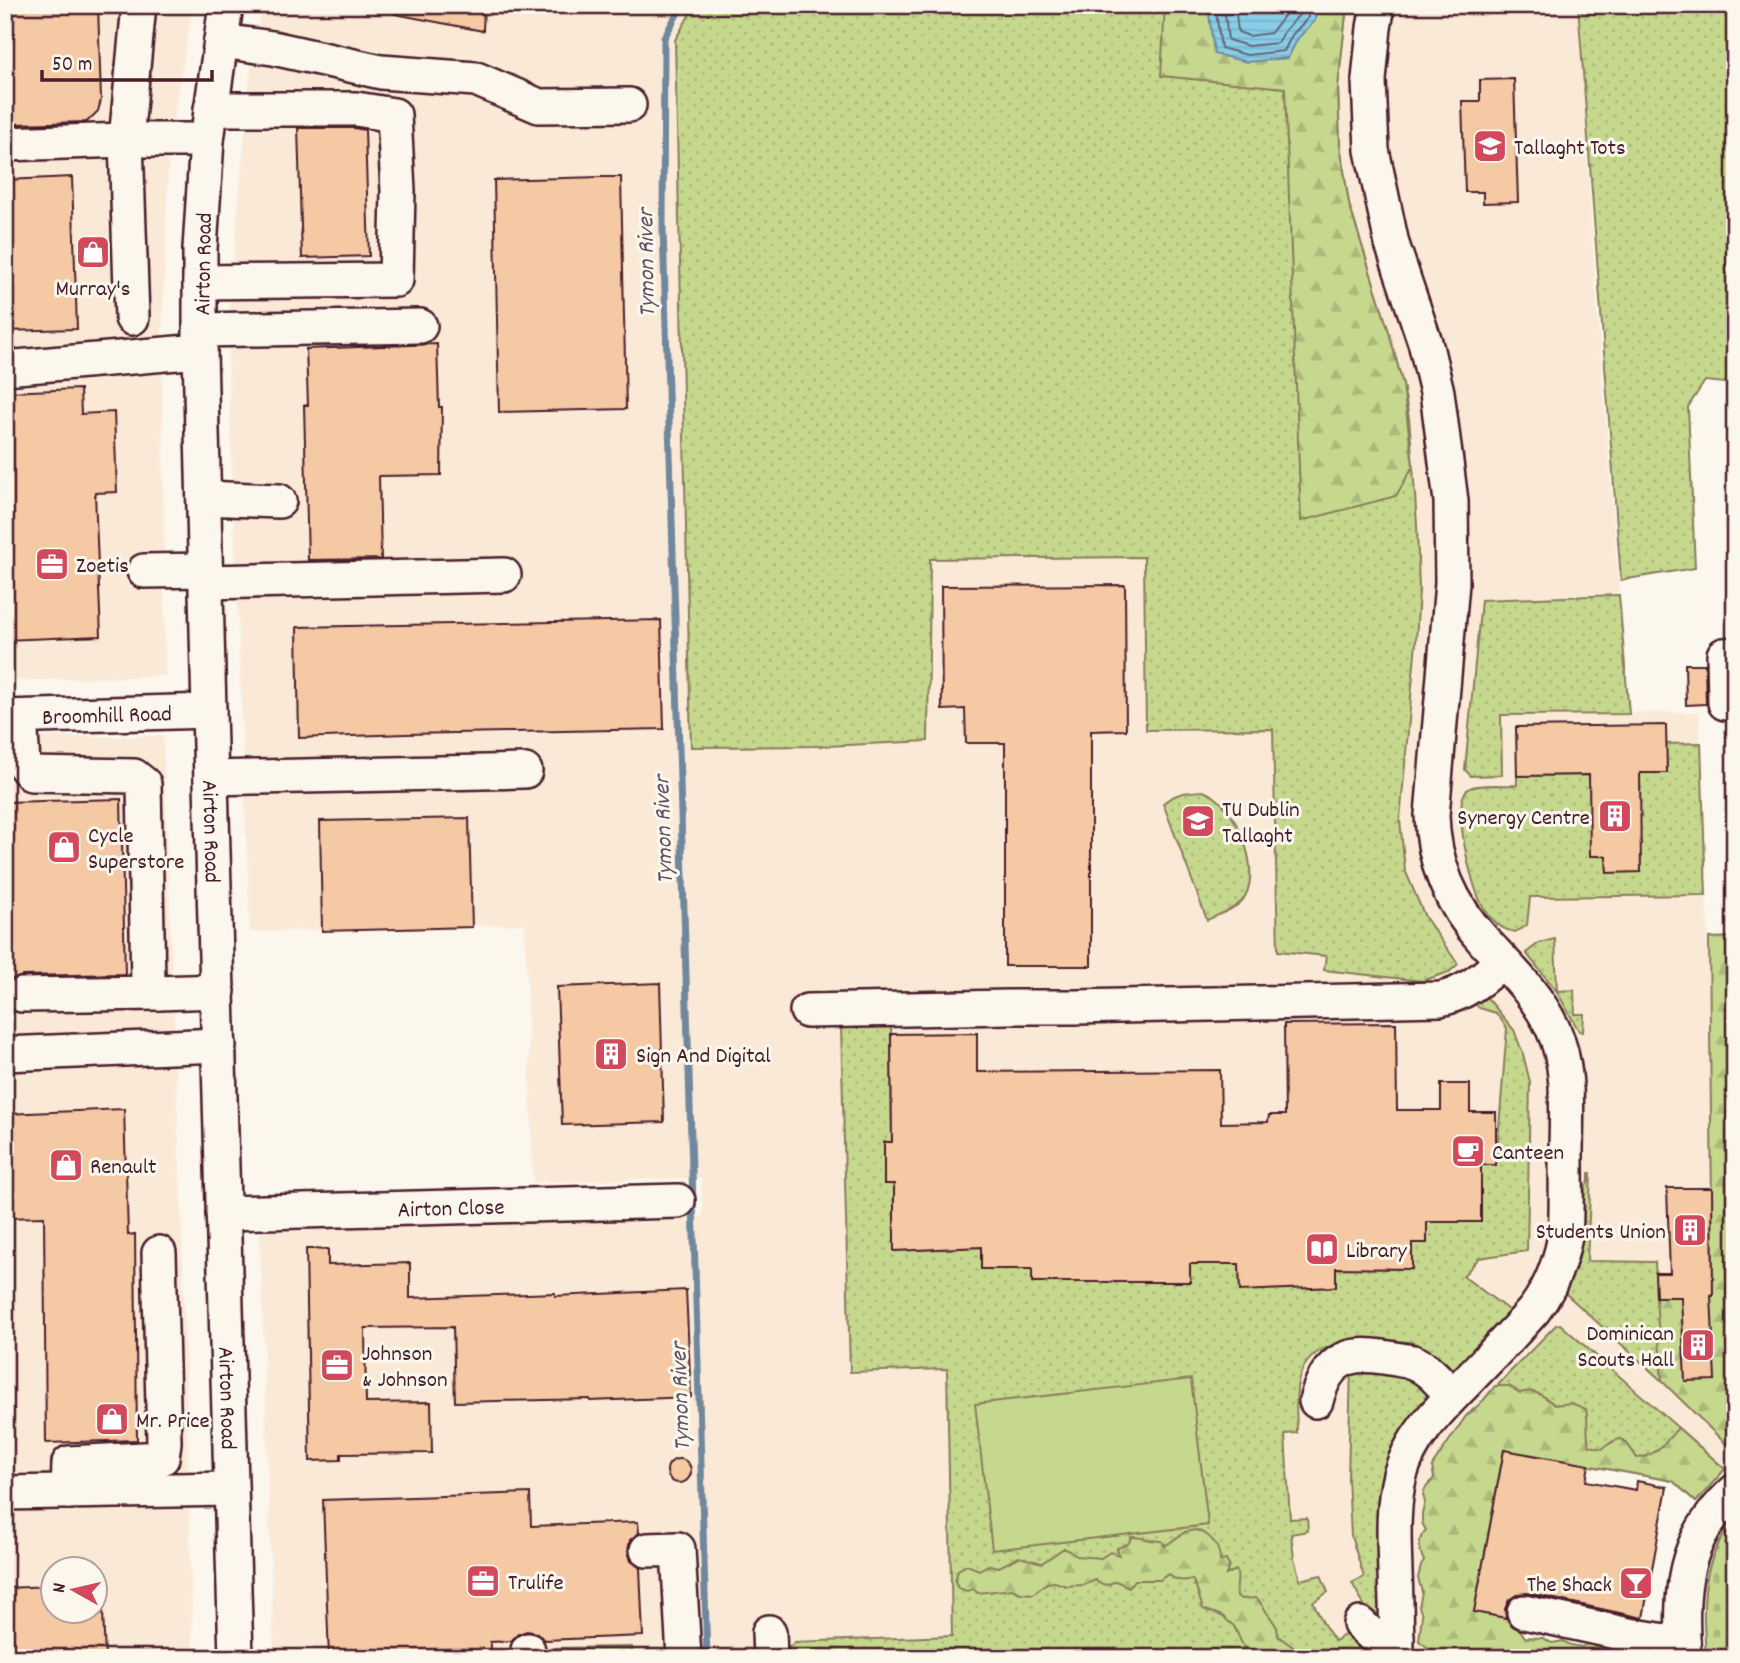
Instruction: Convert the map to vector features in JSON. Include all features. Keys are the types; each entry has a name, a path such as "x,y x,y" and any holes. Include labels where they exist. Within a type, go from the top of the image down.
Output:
{"street":[{"path":"132,318 126,140 139,5"},
{"name":"Airton Road","path":"226,5 209,125 201,249 200,340 236,1658"},
{"path":"1360,1624 1374,1637 1397,1648 1395,1501 1405,1460 1426,1425 1543,1298 1554,1277 1565,1236 1566,1107 1561,1051 1541,1006 1472,926 1455,900 1446,883 1433,839 1432,815 1452,583 1451,501 1437,392 1425,342 1392,244 1372,150 1369,80 1378,5"},
{"path":"221,41 273,48 381,72 476,79 539,106 629,105"},
{"path":"5,144 126,140 209,125 356,109 394,115 398,191 396,280 200,282"},
{"path":"5,368 200,340 420,326"},
{"path":"204,498 279,501"},
{"path":"144,571 206,576 504,575"},
{"path":"1725,703 1724,655 1735,654"},
{"name":"Broomhill Road","path":"12,717 209,711"},
{"path":"12,717 23,764 32,775 134,776 144,784 148,982 158,993"},
{"path":"211,778 525,771"},
{"path":"807,1011 1440,999 1454,996 1491,972 1502,960"},
{"path":"22,995 218,991"},
{"path":"5,1054 219,1045"},
{"name":"Airton Close","path":"223,1213 678,1201"},
{"path":"68,1492 69,1463 162,1458 164,1442 159,1253"},
{"path":"1316,1401 1324,1377 1332,1367 1342,1359 1367,1356 1419,1364 1452,1395"},
{"path":"5,1493 231,1489"},
{"path":"1524,1612 1665,1641 1683,1649 1682,1601 1687,1566 1706,1526 1718,1508 1735,1491"},
{"path":"648,1550 678,1549 684,1658"}],"shaded area":[{"path":"5,5 193,5 169,145 162,339 165,676 5,681"},
{"name":"TU Dublin Tallaght","path":"262,5 1578,5 1594,268 1629,713 1699,712 1709,938 1713,1296 1662,1381 1735,1453 1735,1461 1696,1502 1673,1481 1465,1443 1422,1636 1544,1658 274,1658 260,1232 703,1216 701,1178 533,1182 525,924 250,932 227,337 249,83"},
{"path":"163,736 182,1228 193,1658 5,1658 5,737"}],"green space":[{"path":"695,5 1347,5 1338,87 1340,145 1349,204 1403,385 1409,418 1417,525 1419,590 1400,820 1405,870 1425,917 1458,964 1449,972 1422,981 1324,970 1326,956 1278,951 1273,729 1146,730 1144,557 930,559 928,741 827,746 691,747 675,40"},
{"path":"1165,5 1347,5 1338,87 1340,145 1349,204 1403,385 1413,466 1396,496 1301,521 1285,88 1161,76"},
{"path":"1578,5 1686,5 1735,10 1735,384 1705,381 1688,407 1695,568 1621,580"},
{"path":"1619,595 1629,714 1501,715 1502,775 1471,776 1465,770 1481,600"},
{"path":"1701,743 1706,895 1530,897 1527,925 1515,932 1500,926 1488,914 1478,895 1464,845 1461,810 1463,797 1468,789 1484,785 1517,785 1517,776 1589,775 1607,872 1640,872 1640,773 1667,773 1666,744"},
{"path":"1203,791 1217,799 1234,819 1250,863 1248,891 1241,902 1207,920 1163,803 1182,793"},
{"path":"1735,937 1735,1453 1662,1381 1656,1297 1713,1295 1709,938"},
{"path":"1555,939 1557,991 1574,990 1575,1014 1584,1014 1583,1032 1579,1031 1556,990 1526,953 1539,943"},
{"path":"1480,989 1514,1030 1530,1082 1527,1251 1479,1258 1463,1276 1515,1315 1452,1374 1411,1342 1348,1342 1324,1349 1313,1355 1299,1378 1296,1398 1297,1433 1285,1434 1290,1519 1307,1518 1308,1531 1291,1534 1300,1580 1321,1575 1328,1592 1313,1602 1323,1623 1335,1641 1352,1630 1370,1650 1370,1658 788,1658 788,1648 795,1642 952,1636 947,1369 850,1372 841,1026 891,1024 892,1142 884,1142 884,1183 894,1184 894,1251 981,1247 982,1269 1032,1269 1190,1282 1190,1264 1239,1264 1240,1291 1335,1242 1356,1268 1412,1269 1412,1243 1427,1243 1427,1222 1481,1222 1481,1165 1496,1165 1507,1028 1496,1013 1479,1008 1475,1003"},
{"path":"1589,1173 1587,1261 1655,1262 1662,1381 1565,1293 1579,1258 1585,1188"},
{"path":"1560,1324 1725,1469 1696,1502 1673,1481 1465,1443 1462,1425 1509,1373"},
{"path":"1351,1368 1404,1372 1427,1392 1384,1623 1370,1616 1352,1583 1364,1577 1351,1536 1348,1478"},
{"path":"1191,1379 1208,1525 992,1550 975,1404"},
{"path":"1495,1386 1509,1386 1520,1393 1534,1392 1555,1405 1571,1403 1586,1409 1590,1446 1602,1449 1619,1439 1629,1445 1637,1458 1643,1457 1660,1448 1678,1428 1725,1469 1696,1502 1673,1481 1504,1450 1474,1612 1512,1619 1525,1637 1543,1638 1552,1643 1563,1641 1582,1647 1586,1644 1592,1645 1606,1655 1617,1650 1630,1649 1654,1658 1440,1658 1419,1641 1422,1592 1418,1578 1424,1561 1420,1545 1426,1530 1422,1523 1425,1502 1423,1495 1434,1478 1432,1466 1466,1416"},
{"path":"1735,1520 1735,1658 1706,1658 1704,1603 1709,1569 1714,1552"},
{"path":"1195,1530 1213,1541 1220,1561 1226,1560 1229,1566 1226,1575 1236,1570 1237,1596 1241,1599 1257,1598 1275,1624 1278,1636 1293,1647 1300,1658 1259,1658 1257,1652 1243,1646 1234,1626 1222,1616 1203,1609 1192,1579 1179,1580 1168,1574 1160,1580 1134,1580 1129,1587 1116,1581 1107,1585 1096,1580 1083,1585 1066,1586 1055,1582 1047,1583 1033,1594 1012,1589 978,1593 973,1589 967,1591 958,1588 955,1581 958,1570 967,1565 979,1570 988,1565 999,1567 1019,1557 1042,1563 1064,1548 1077,1556 1101,1558 1110,1552 1119,1555 1117,1548 1128,1544 1132,1537 1162,1541 1165,1546 1185,1532"},
{"path":"632,1647 632,1658 555,1658 554,1648"}],"water":[{"path":"1208,5 1310,5 1316,9 1315,21 1298,38 1288,58 1247,62 1214,54"}],"building":[{"path":"5,5 98,5 101,100 98,111 89,120 15,124 5,119"},
{"path":"396,5 484,5 483,31 395,14"},
{"name":"Tallaght Tots","path":"1514,79 1518,202 1483,203 1483,192 1465,192 1462,101 1480,101 1480,80"},
{"path":"298,128 365,130 369,256 302,258"},
{"path":"72,177 77,329 5,331 5,180"},
{"path":"621,177 626,409 499,412 494,180"},
{"path":"437,344 439,407 442,407 441,475 379,476 381,559 308,560 304,405 308,405 306,349"},
{"name":"Zoetis","path":"80,389 81,414 114,412 117,492 95,493 101,636 5,640 5,392"},
{"path":"1125,585 1126,730 1091,731 1091,966 1005,966 1005,743 966,743 965,709 942,710 941,586"},
{"path":"661,620 664,729 299,738 297,627"},
{"path":"1685,664 1705,664 1706,704 1686,705"},
{"name":"Synergy Centre","path":"1666,725 1667,773 1640,773 1641,872 1607,873 1606,856 1590,856 1589,775 1517,776 1516,727"},
{"name":"Cycle Superstore","path":"121,799 125,974 22,976 5,980 5,802"},
{"path":"469,818 472,927 322,931 320,821"},
{"name":"Sign And Digital","path":"660,983 664,1122 562,1125 557,987"},
{"path":"1396,1023 1397,1110 1441,1110 1441,1084 1470,1084 1470,1112 1496,1112 1496,1165 1481,1165 1481,1222 1427,1222 1427,1243 1412,1243 1412,1269 1336,1268 1336,1287 1240,1291 1239,1264 1190,1264 1190,1282 1032,1282 1032,1269 981,1269 981,1247 894,1251 894,1184 884,1184 884,1142 892,1142 891,1034 977,1033 977,1072 1220,1070 1221,1123 1268,1122 1269,1115 1285,1115 1284,1024"},
{"path":"124,1109 128,1235 135,1234 137,1440 46,1443 44,1217 5,1218 5,1114"},
{"name":"Students Union","path":"1667,1188 1712,1188 1711,1296 1715,1380 1685,1381 1681,1297 1656,1297 1655,1273 1670,1273"},
{"path":"306,1249 328,1249 328,1265 410,1263 410,1298 555,1293 555,1296 686,1290 691,1397 455,1402 453,1327 365,1328 366,1403 431,1402 432,1453 341,1454 341,1460 310,1461"},
{"path":"1504,1450 1589,1465 1586,1481 1636,1490 1637,1481 1667,1487 1643,1618 1527,1593 1518,1594 1509,1600 1505,1609 1506,1618 1474,1612"},
{"path":"679,1459 690,1466 691,1471 684,1482 679,1483 668,1476 667,1471 674,1460"},
{"name":"Trulife","path":"530,1493 531,1526 638,1522 639,1533 630,1540 628,1551 631,1561 640,1568 643,1636 544,1640 537,1633 527,1631 518,1634 511,1641 490,1642 490,1658 329,1658 323,1500"},
{"path":"38,1587 38,1624 104,1624 105,1658 5,1658 5,1588"}],"waterway":[{"name":"Tymon River","path":"682,5 664,38 663,228 707,1658"}],"place":[{"name":"Tallaght Tots","path":"1490,146"},
{"name":"Murray's","path":"93,252"},
{"name":"Zoetis","path":"52,564"},
{"name":"Synergy Centre","path":"1615,816"},
{"name":"TU Dublin Tallaght","path":"1198,821"},
{"name":"Cycle Superstore","path":"64,847"},
{"name":"Sign And Digital","path":"611,1054"},
{"name":"Canteen","path":"1468,1151"},
{"name":"Renault","path":"66,1165"},
{"name":"Students Union","path":"1690,1230"},
{"name":"Library","path":"1322,1249"},
{"name":"Dominican Scouts Hall","path":"1698,1345"},
{"name":"Johnson & Johnson","path":"337,1365"},
{"name":"Mr. Price","path":"112,1419"},
{"name":"Trulife","path":"483,1581"},
{"name":"The Shack","path":"1636,1583"}]}
